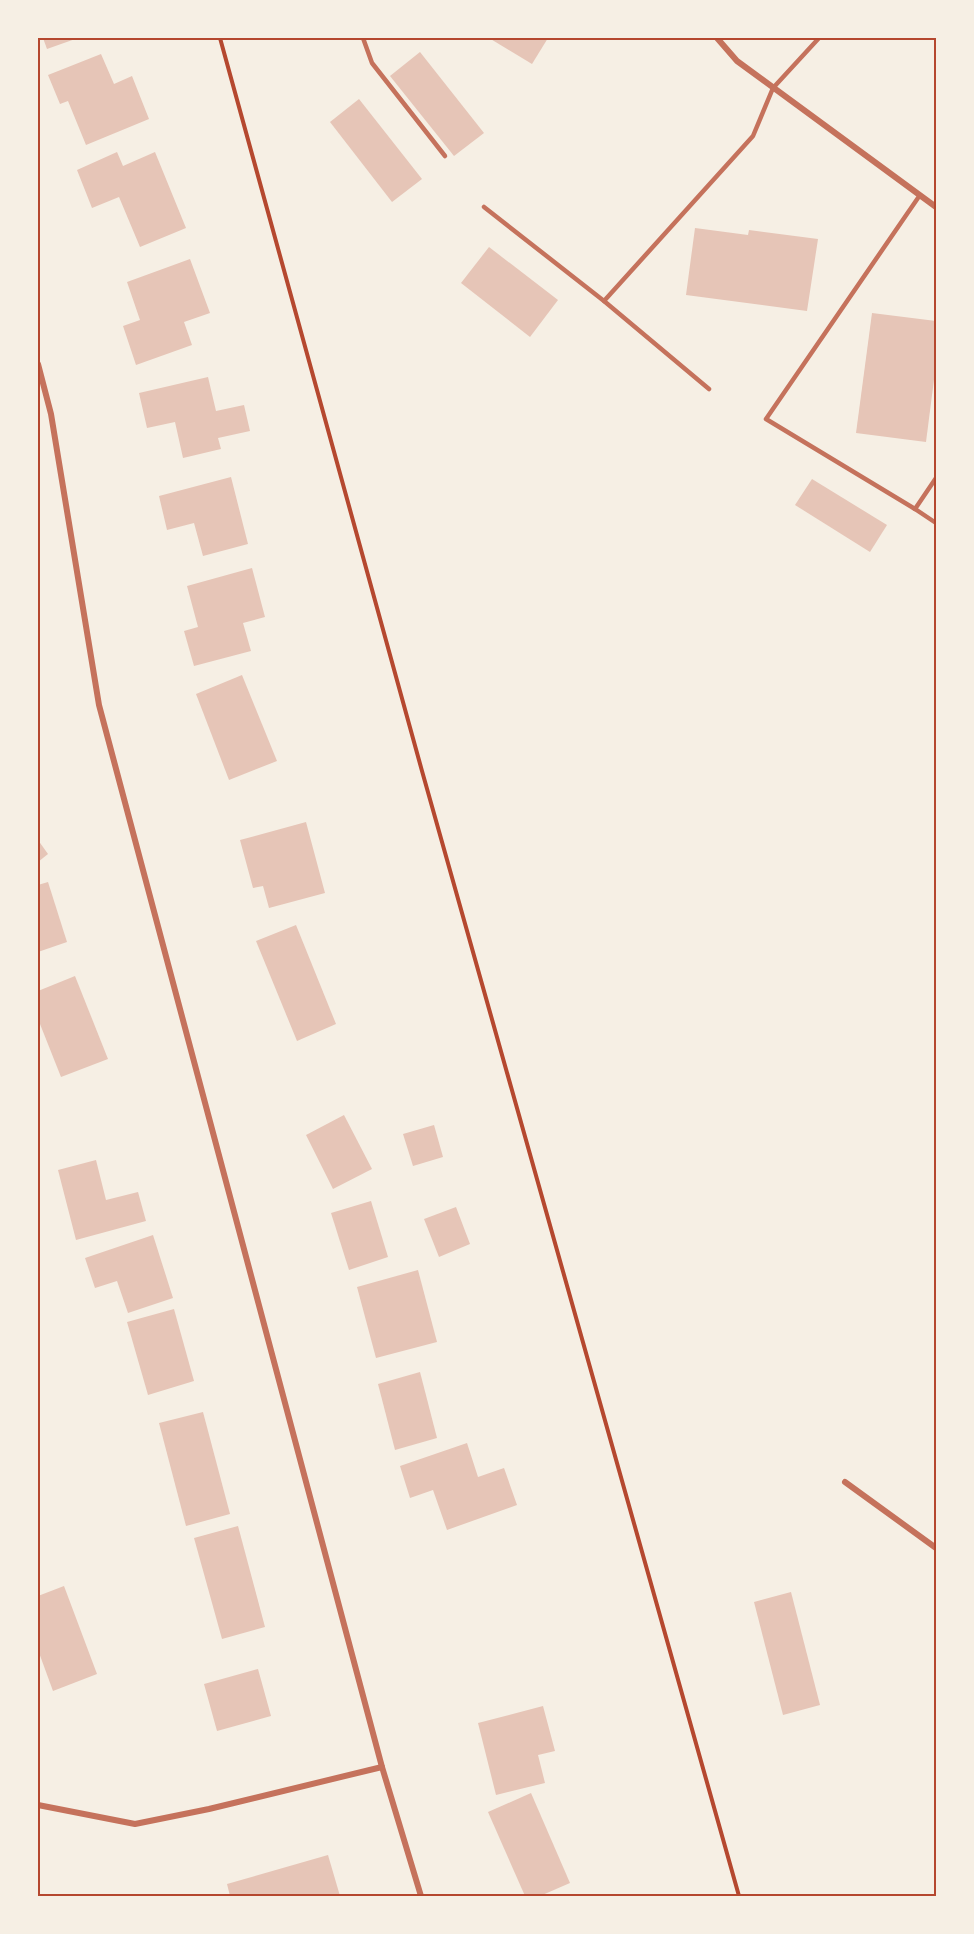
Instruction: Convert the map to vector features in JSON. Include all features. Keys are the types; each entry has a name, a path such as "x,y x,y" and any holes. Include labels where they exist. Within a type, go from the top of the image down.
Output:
{"street":[{"path":"717,38 737,61 936,207"},
{"path":"38,364 51,414 99,705 382,1767 421,1896"},
{"path":"845,1482 936,1548"},
{"path":"38,1804 135,1824 209,1809 382,1767"}],"lane":[{"path":"363,38 372,63 445,156"},
{"path":"604,301 753,136 773,88 819,38"},
{"path":"920,195 766,419 936,523"},
{"path":"484,207 604,301 709,389"},
{"path":"915,509 936,478"}],"path":[{"path":"220,38 422,771 739,1896"}],"building":[{"path":"43,38 78,38 47,49"},
{"path":"489,38 548,38 532,64"},
{"path":"420,52 484,133 454,156 390,76"},
{"path":"101,54 114,84 132,76 149,119 86,145 68,101 60,104 48,75"},
{"path":"359,99 422,179 392,202 330,122"},
{"path":"117,152 123,166 155,152 186,228 140,247 119,197 92,208 77,170"},
{"path":"695,228 748,235 749,230 818,239 807,311 686,295"},
{"path":"489,247 558,300 530,337 461,283"},
{"path":"190,259 210,313 184,322 192,345 136,365 123,326 140,320 127,282"},
{"path":"872,313 936,321 936,364 926,442 856,433"},
{"path":"208,377 216,411 244,405 250,431 218,438 221,449 183,458 175,422 147,428 139,393"},
{"path":"231,477 248,544 203,556 194,523 167,530 159,496"},
{"path":"812,479 887,525 870,552 795,505"},
{"path":"252,568 265,617 243,623 251,651 194,666 184,631 198,627 187,586"},
{"path":"242,675 277,761 229,780 196,694"},
{"path":"306,822 325,893 269,908 263,886 253,888 240,840"},
{"path":"38,840 48,854 38,862"},
{"path":"48,882 67,942 38,952 38,885"},
{"path":"296,925 336,1024 297,1041 256,941"},
{"path":"75,976 108,1059 61,1077 38,1019 38,991"},
{"path":"344,1115 372,1169 333,1189 306,1135"},
{"path":"434,1125 443,1157 413,1166 403,1134"},
{"path":"96,1160 106,1200 138,1192 146,1221 76,1240 58,1170"},
{"path":"371,1201 388,1257 349,1270 331,1213"},
{"path":"456,1207 470,1244 439,1257 424,1219"},
{"path":"153,1235 173,1298 128,1313 117,1281 95,1288 85,1258"},
{"path":"418,1270 437,1342 376,1358 357,1287"},
{"path":"174,1309 194,1381 148,1395 127,1322"},
{"path":"420,1372 437,1438 395,1450 378,1384"},
{"path":"203,1412 230,1514 186,1526 159,1423"},
{"path":"467,1443 478,1477 504,1468 517,1505 447,1530 433,1490 410,1498 400,1466"},
{"path":"238,1526 265,1627 222,1639 194,1538"},
{"path":"64,1586 97,1674 53,1691 38,1650 38,1596"},
{"path":"791,1592 820,1705 783,1715 754,1602"},
{"path":"258,1669 271,1716 217,1731 204,1684"},
{"path":"543,1706 555,1751 538,1755 545,1783 496,1795 478,1723"},
{"path":"531,1793 570,1883 540,1896 525,1896 488,1812"},
{"path":"328,1855 340,1896 230,1896 227,1884"}]}
